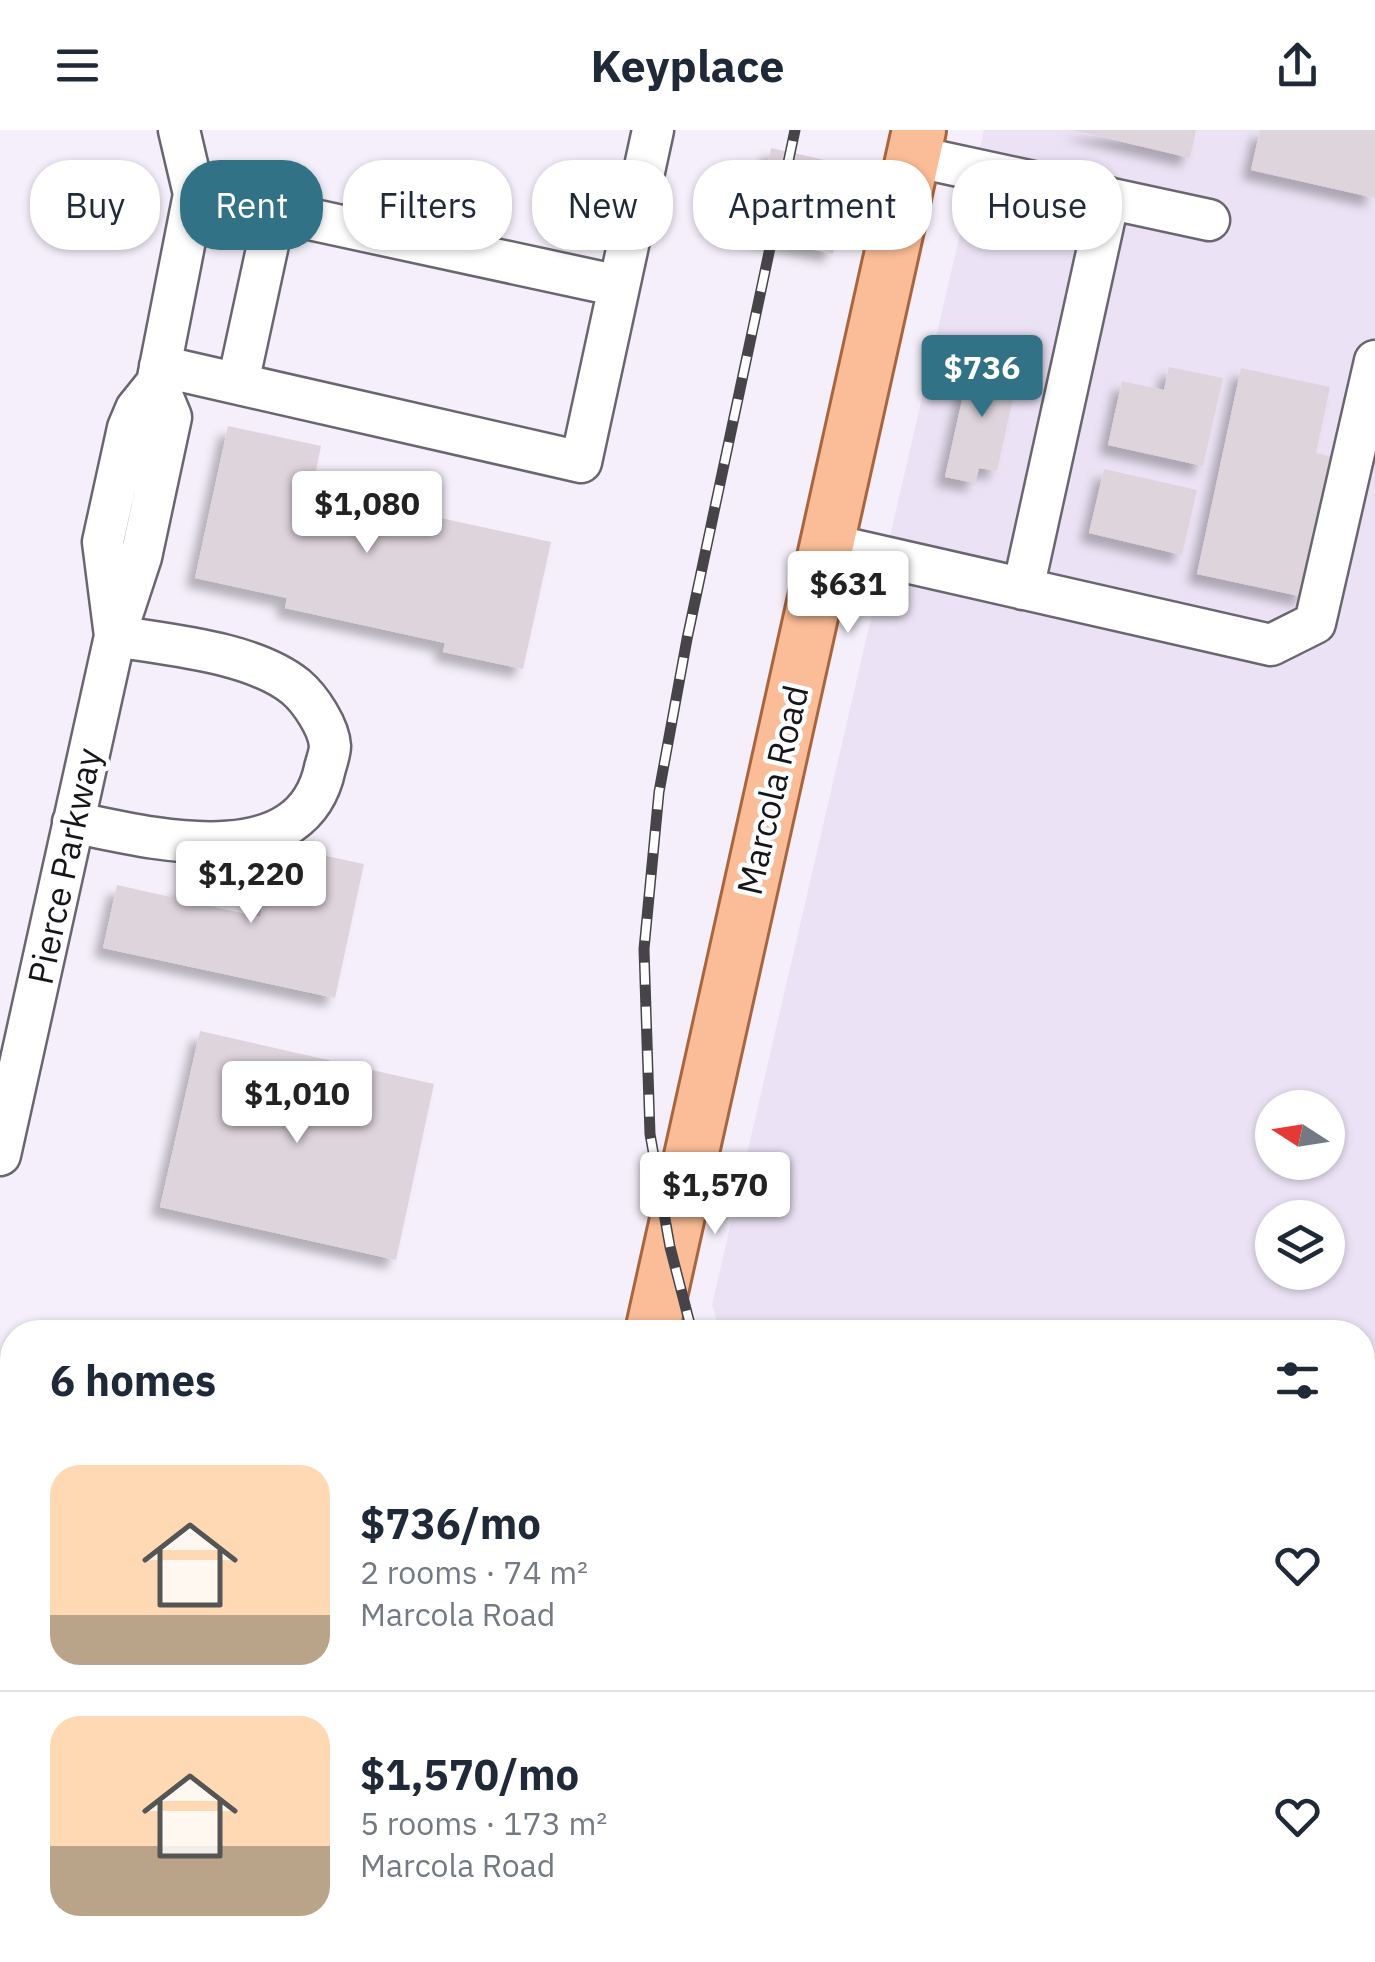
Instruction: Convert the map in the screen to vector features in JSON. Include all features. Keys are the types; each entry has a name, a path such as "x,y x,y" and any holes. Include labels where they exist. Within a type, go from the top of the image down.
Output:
{"main road":[{"name":"Marcola Road","path":"655,1320 916,143"}],"lane":[{"name":"Pierce Parkway","path":"179,130 186,160"},
{"path":"158,374 238,383 581,462 653,130"},
{"path":"916,143 975,160"},
{"path":"1122,201 1209,220"},
{"path":"323,222 619,286"},
{"name":"Pierce Parkway","path":"0,1155 114,636 142,557 171,417 158,374 183,250"},
{"path":"238,383 267,250"},
{"path":"1023,589 1097,250"},
{"path":"827,544 1271,645 1315,623 1375,360"},
{"path":"73,822 160,840 208,843 248,839 283,826 308,809 322,784 330,746 324,724 298,688 263,668 204,652 114,636"}],"shaded area":[{"path":"984,130 1375,130 1375,1320 716,1320 712,1305 956,250 1122,250 1122,160 977,160"}],"building":[{"path":"1073,130 1196,130 1190,158"},
{"path":"1260,130 1375,130 1375,198 1251,170"},
{"path":"771,148 825,160 769,160"},
{"path":"971,359 1019,370 997,471 979,468 975,483 945,477"},
{"path":"1169,367 1223,378 1203,466 1108,445 1122,381 1164,390"},
{"path":"1241,368 1330,387 1316,453 1334,457 1304,597 1197,574"},
{"path":"228,426 321,446 312,490 551,542 523,669 443,652 445,643 285,608 287,598 195,578"},
{"path":"1104,469 1197,490 1182,555 1089,533"},
{"path":"275,845 364,864 335,998 103,948 117,885 175,898 177,888 207,894 205,905 260,917"},
{"path":"200,1031 434,1084 396,1260 160,1207"}],"railway":[{"path":"689,1320 670,1247 650,1134 644,949 659,792 687,639 795,130"}]}
